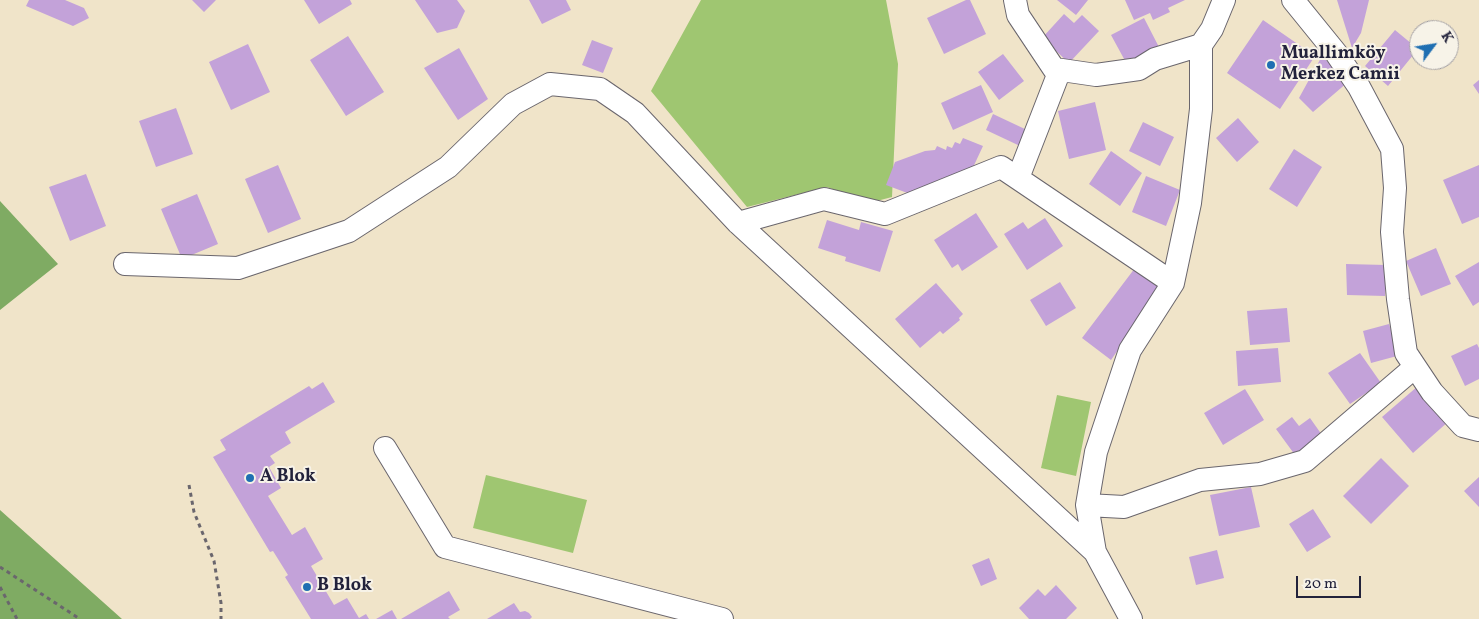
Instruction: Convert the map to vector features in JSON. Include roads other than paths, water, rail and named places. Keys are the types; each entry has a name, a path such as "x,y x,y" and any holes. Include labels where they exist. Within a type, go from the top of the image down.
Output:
{"street":[{"path":"1015,0 1018,15 1058,75 1018,178"},
{"path":"1131,619 1095,552 1087,505 1096,452 1130,350 1173,283 1190,203 1201,109 1201,45 1212,29 1224,0"},
{"path":"1293,0 1336,53 1359,87 1392,149 1395,188 1392,232 1398,299 1406,353 1432,392 1463,426 1479,430"},
{"path":"1055,69 1096,75 1139,70 1155,60 1201,45"},
{"path":"125,264 238,268 349,231 448,167 513,104 550,84 600,89 635,113 738,223 1095,552"},
{"path":"738,223 824,199 885,214 1001,167 1173,283"},
{"path":"1087,505 1124,507 1200,480 1260,474 1305,461 1415,367"},
{"path":"385,448 445,547 722,619"}],"place":[{"name":"Muallimköy Merkez Camii","path":"1271,65"},
{"name":"A Blok","path":"250,478"},
{"name":"B Blok","path":"307,587"}]}
